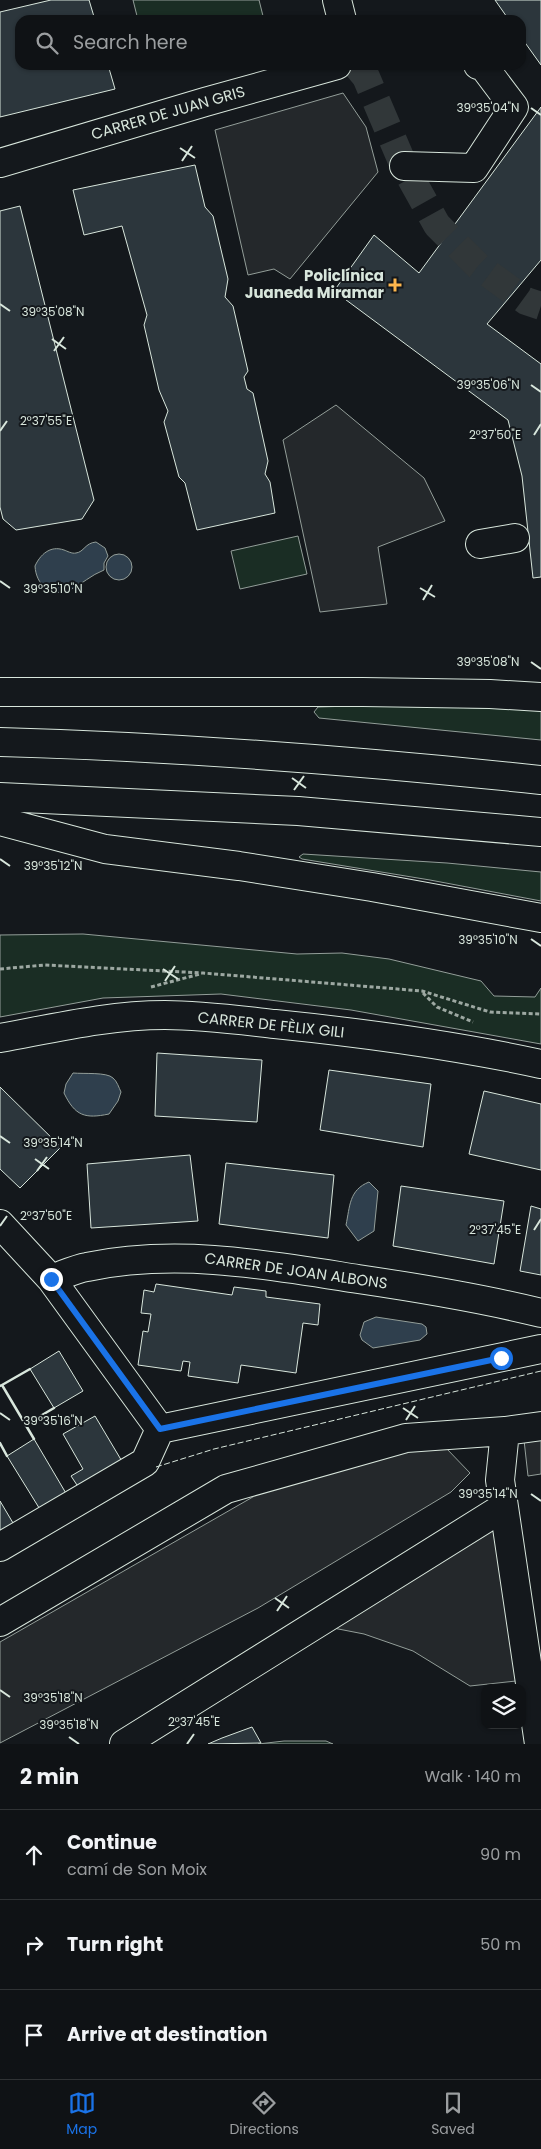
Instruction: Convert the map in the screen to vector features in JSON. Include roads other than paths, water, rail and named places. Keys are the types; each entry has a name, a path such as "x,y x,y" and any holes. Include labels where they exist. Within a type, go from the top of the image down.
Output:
{"main road":[{"path":"338,0 341,15"},
{"name":"CARRER DE JUAN GRIS","path":"0,164 205,102 319,70"},
{"path":"404,166 474,168 514,107 486,70"},
{"path":"480,544 515,538"},
{"path":"0,692 363,692 541,696"},
{"path":"0,742 170,749 277,756 541,780"},
{"path":"0,797 289,810 541,832"},
{"path":"0,822 105,849 238,866 353,884 541,918"},
{"name":"CARRER DE FÈLIX GILI","path":"0,1038 107,1018 166,1015 304,1027 376,1036 492,1053 541,1064"},
{"path":"3,1232 51,1279 160,1429"},
{"name":"CARRER DE JOAN ALBONS","path":"51,1279 86,1267 111,1263 194,1258 255,1263 390,1284 541,1312"},
{"path":"160,1429 541,1349"},
{"path":"0,1622 226,1489 406,1438 505,1431 541,1426"},
{"path":"0,1547 145,1462 160,1429"},
{"path":"505,1431 500,1480 539,1744"},
{"path":"124,1744 504,1507"}],"water":[{"path":"96,542 105,548 108,556 104,563 104,570 70,590 63,592 51,591 38,579 35,566 46,552 59,549 76,553 89,544"},
{"path":"119,554 128,558 132,567 128,576 119,580 110,576 106,567 110,558"},
{"path":"73,1073 106,1075 114,1079 121,1092 118,1101 109,1114 87,1116 72,1107 64,1093 66,1084"},
{"path":"369,1182 378,1191 374,1231 358,1241 346,1225 348,1211 354,1194 362,1185"},
{"path":"376,1317 422,1324 426,1327 427,1334 420,1340 373,1348 362,1340 360,1335 364,1322"}],"tunnel":[{"path":"360,70 366,77 404,166 437,225 478,266 526,301 541,306"}],"place":[{"name":"Policlínica Juaneda Miramar","path":"395,285"}]}
